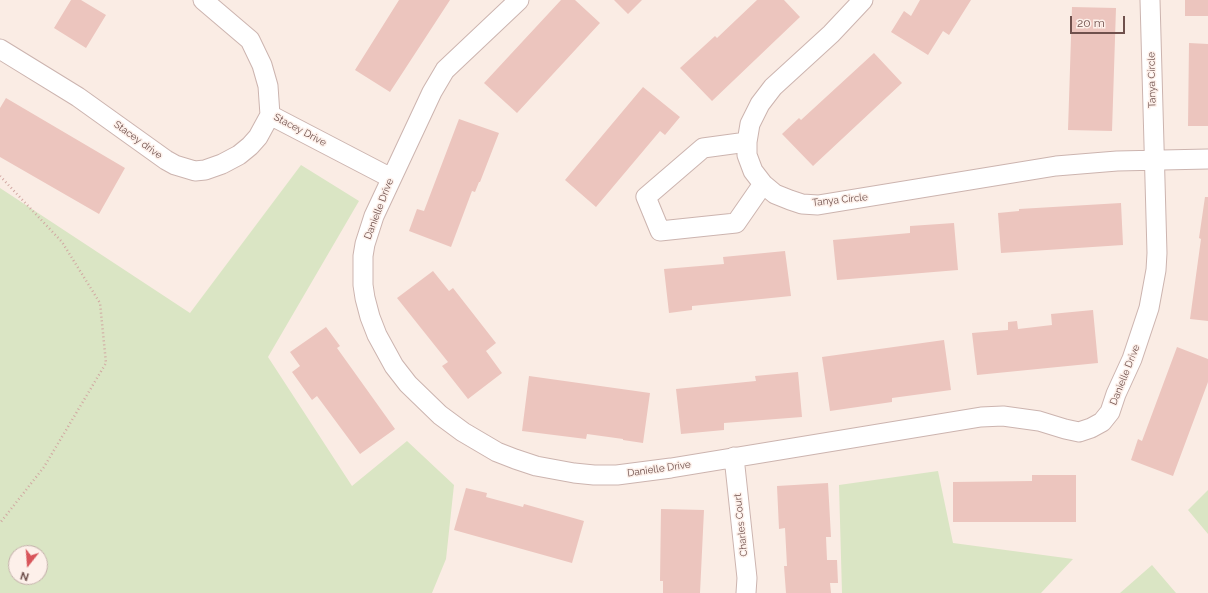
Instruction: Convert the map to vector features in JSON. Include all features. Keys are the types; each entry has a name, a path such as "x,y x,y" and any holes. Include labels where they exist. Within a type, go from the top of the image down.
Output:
{"street":[{"name":"Stacey Drive","path":"202,0 250,40 262,65 268,86 270,115 391,178"},
{"name":"Danielle Drive","path":"519,0 445,70 432,92 374,216 365,244 363,256 363,285 370,317 377,335 394,366 408,384 440,415 463,432 497,452 536,466 574,473 617,475 981,417 1003,416 1038,421 1079,432 1091,428 1102,422 1110,412 1116,394 1132,359 1149,308 1156,270 1157,253 1154,160"},
{"name":"Tanya Circle","path":"1150,0 1154,160"},
{"name":"Tanya Circle","path":"853,3 831,34 773,87 760,104 750,124 747,142 747,155 753,171 763,184 775,194 802,204 818,205 1056,166 1118,161 1208,159"},
{"name":"Stacey drive","path":"0,50 78,97 166,160 175,165 195,171 205,170 222,164 239,155 258,137 270,115"},
{"path":"747,142 703,148 646,196 660,231 736,223 763,184"},
{"name":"Charles Court","path":"734,457 747,578 746,593"}],"path":[{"path":"0,176 62,242 100,302 106,363 44,467 0,523"}],"green space":[{"path":"301,165 359,201 268,357 352,486 407,441 454,485 446,559 432,593 0,593 0,188 190,313"},
{"path":"938,471 953,543 1073,559 1041,593 842,593 839,485"},
{"path":"1208,490 1208,534 1188,510"},
{"path":"1152,565 1176,593 1120,593"}],"building":[{"path":"71,0 81,0 106,15 86,48 54,28"},
{"path":"399,0 450,0 390,92 355,70"},
{"path":"561,0 575,0 600,23 517,113 484,83"},
{"path":"614,0 642,0 628,14"},
{"path":"757,0 784,0 800,17 712,101 680,68 715,36 717,38"},
{"path":"920,0 971,0 949,35 943,31 928,55 891,32 904,11 911,16"},
{"path":"1185,0 1208,0 1208,16 1185,16"},
{"path":"1072,7 1116,8 1112,131 1068,130"},
{"path":"1189,43 1208,44 1208,126 1188,126"},
{"path":"874,53 902,83 813,166 782,134 799,118 801,120"},
{"path":"643,87 680,117 665,135 660,131 596,207 565,180"},
{"path":"6,98 125,168 99,214 0,157 0,108"},
{"path":"459,119 499,133 480,182 475,192 472,191 451,247 409,231 417,209 424,211"},
{"path":"1205,197 1208,197 1208,321 1190,319"},
{"path":"1121,203 1123,245 1001,253 998,213 1019,211 1019,209"},
{"path":"954,223 958,270 837,280 833,240 910,233 910,226"},
{"path":"785,251 791,296 692,306 692,310 669,313 664,269 724,264 723,257"},
{"path":"433,271 449,291 453,288 496,343 486,351 502,373 468,399 442,366 448,362 397,298"},
{"path":"1093,310 1098,363 977,375 972,333 1008,330 1008,322 1017,321 1018,329 1052,325 1051,314"},
{"path":"326,327 340,346 337,348 395,429 360,454 317,396 312,400 292,372 300,366 290,352"},
{"path":"944,340 951,390 892,398 892,402 830,411 822,357"},
{"path":"1177,347 1208,359 1208,382 1173,476 1131,460 1138,439 1142,441"},
{"path":"798,372 802,417 724,423 724,430 681,434 676,389 756,381 755,376"},
{"path":"529,376 650,393 643,443 587,434 586,439 522,431"},
{"path":"1032,475 1076,475 1076,522 953,522 953,482 1032,481"},
{"path":"828,483 831,537 826,537 827,560 837,560 838,583 830,583 831,593 786,593 784,566 787,566 785,528 779,529 777,486"},
{"path":"466,488 487,493 486,497 523,507 524,504 584,521 572,563 454,530"},
{"path":"661,509 704,510 700,593 663,593 663,581 660,581"}]}
